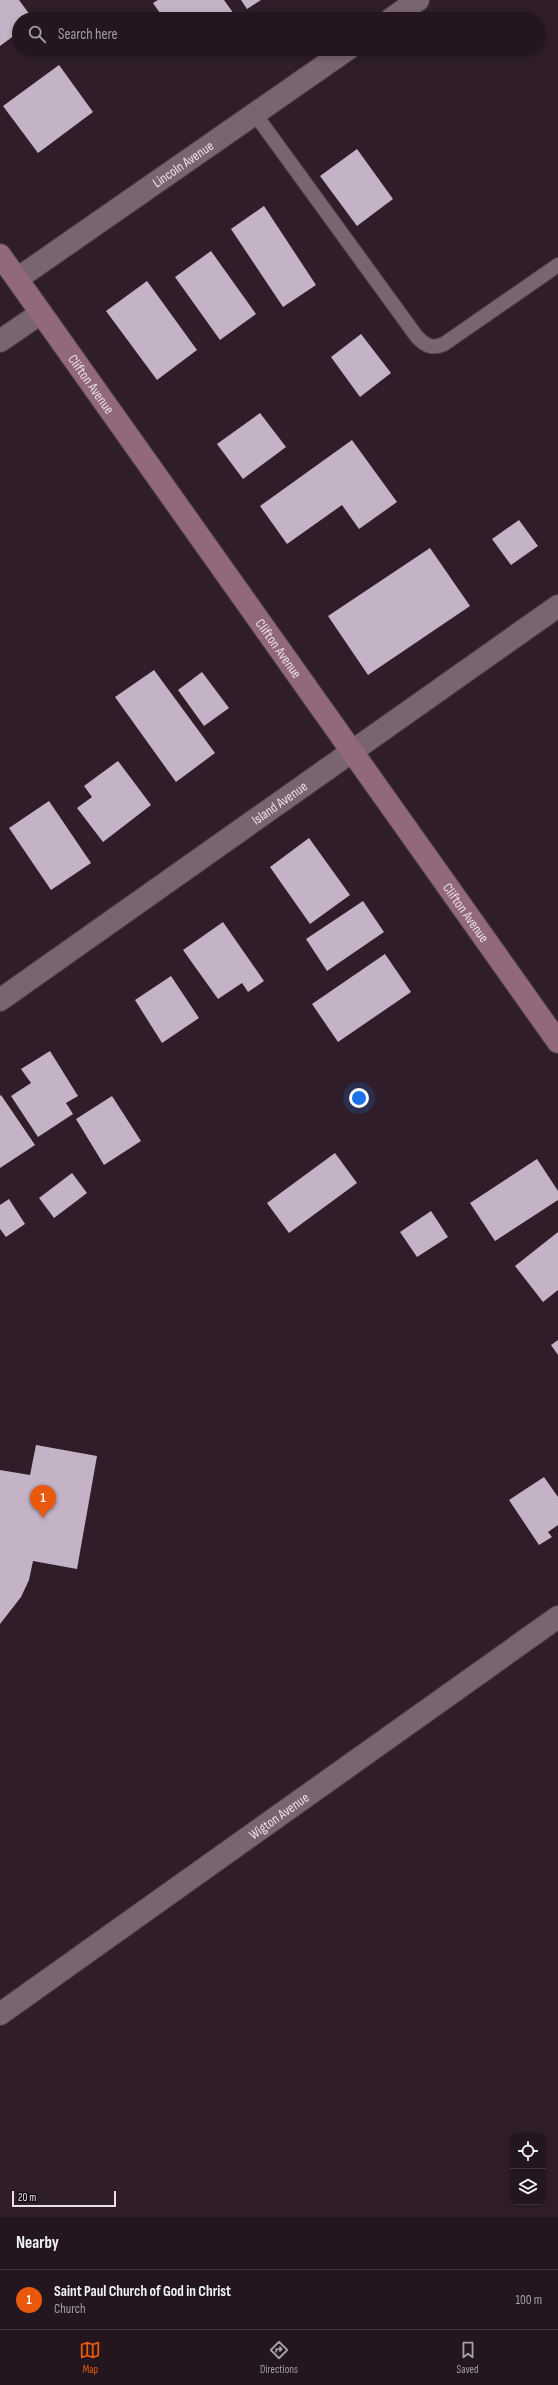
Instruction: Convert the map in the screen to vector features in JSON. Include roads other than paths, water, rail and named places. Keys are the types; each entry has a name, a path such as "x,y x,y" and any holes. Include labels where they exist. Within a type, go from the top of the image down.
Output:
{"street":[{"path":"401,12 418,0"},
{"name":"Lincoln Avenue","path":"17,279 338,56"},
{"name":"Clifton Avenue","path":"0,255 558,1042"},
{"path":"0,341 41,313"},
{"name":"Island Avenue","path":"0,1000 558,606"},
{"name":"Wigton Avenue","path":"0,2014 558,1617"}],"lane":[{"path":"255,114 417,337 426,346 436,347 444,344 558,265"}],"place":[{"name":"Saint Paul Church of God in Christ","path":"43,1518"}]}
